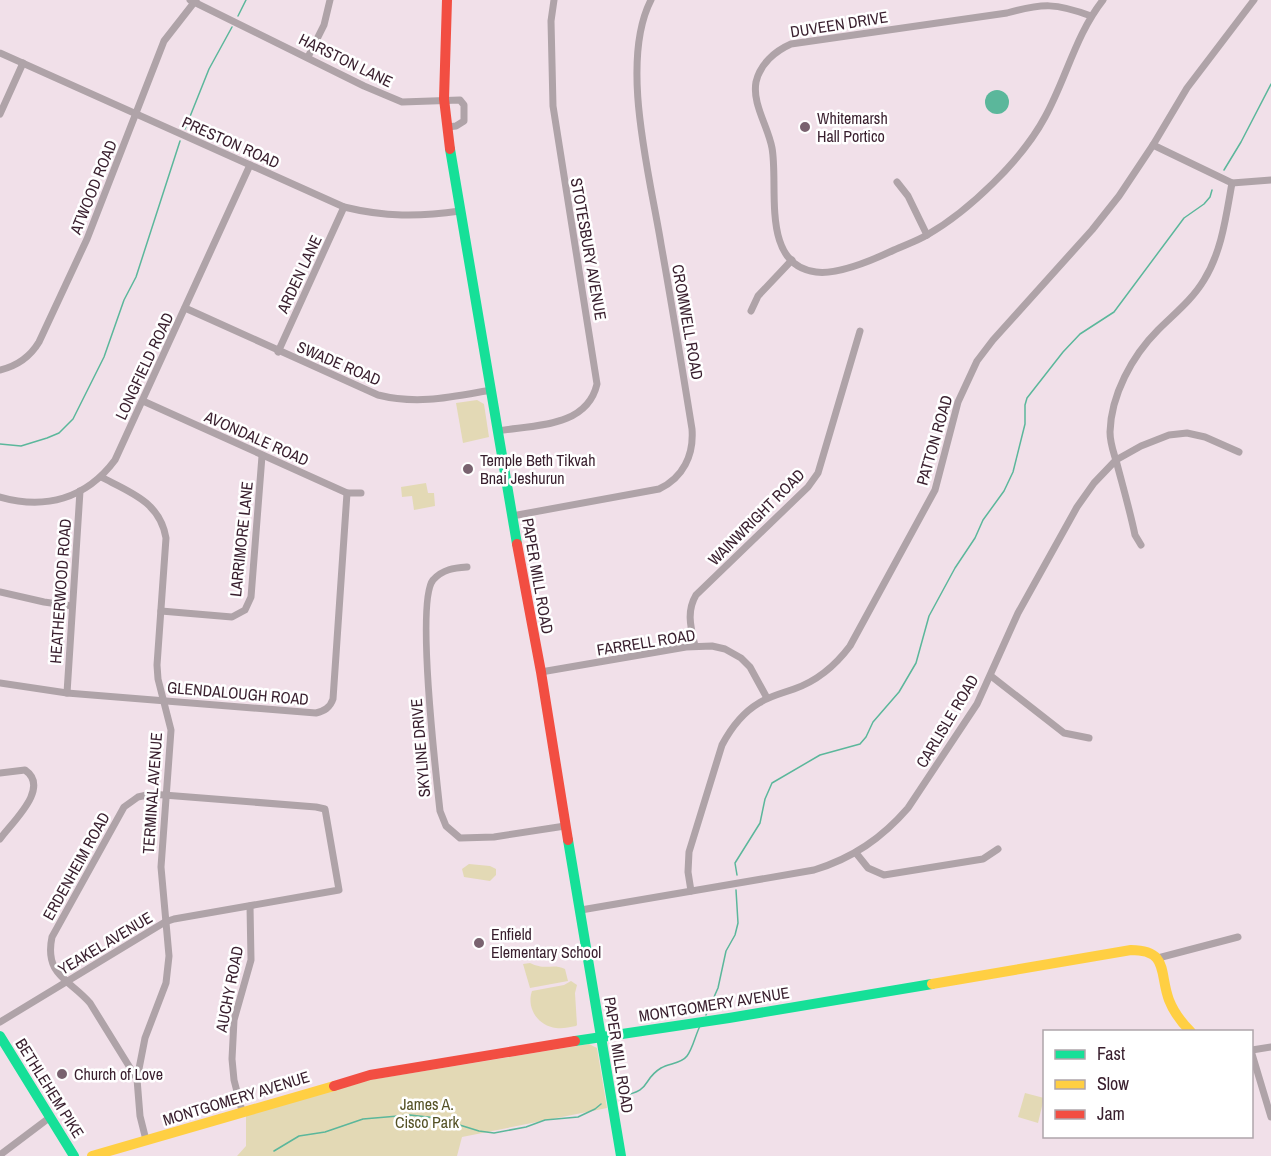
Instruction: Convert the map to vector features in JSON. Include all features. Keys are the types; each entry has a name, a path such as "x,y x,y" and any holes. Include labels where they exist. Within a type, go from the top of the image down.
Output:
{"main road":[{"name":"PAPER MILL ROAD","path":"447,0 444,99 447,127 512,516 541,672 621,1156"},
{"name":"MONTGOMERY AVENUE","path":"92,1156 370,1075 729,1018 1131,950 1146,950 1158,958"},
{"path":"1158,958 1173,1008 1190,1030"},
{"name":"BETHLEHEM PIKE","path":"0,1036 49,1118 75,1156"}],"street":[{"path":"308,57 324,25 330,0"},
{"name":"STOTESBURY AVENUE","path":"498,431 570,418 589,403 597,384 553,106 551,21 554,0"},
{"name":"CROMWELL ROAD","path":"512,516 658,489 682,471 691,452 693,437 689,408 641,122 639,38 644,15 651,0"},
{"path":"751,311 758,296 792,260 813,272 836,270 873,259 927,235 971,202 1022,151 1045,117 1091,16 1103,0"},
{"name":"PATTON ROAD","path":"691,891 688,872 689,852 722,745 740,718 751,708 767,698 819,677 835,664 850,646 935,490 958,402 977,361 1104,215 1130,181 1192,80 1254,0"},
{"name":"HARSTON LANE","path":"193,1 364,86 402,102 444,99"},
{"name":"ATWOOD ROAD","path":"0,370 19,363 39,342 87,239 164,41 193,1"},
{"name":"DUVEEN DRIVE","path":"792,260 778,238 772,148 755,93 760,71 775,53 791,44 1007,13 1033,6 1067,7 1091,16"},
{"name":"PRESTON ROAD","path":"0,53 344,207 392,216 419,216 460,211"},
{"path":"0,114 22,63"},
{"path":"444,99 460,100 464,105 464,121 456,126 447,127"},
{"path":"1153,145 1232,183 1271,180"},
{"name":"LONGFIELD ROAD","path":"0,497 33,504 54,500 81,491 101,477 115,460 250,165"},
{"path":"897,182 908,196 927,235"},
{"path":"1141,545 1135,535 1111,446 1111,422 1120,389 1139,351 1189,301 1210,269 1222,231 1232,183"},
{"name":"ARDEN LANE","path":"278,352 344,207"},
{"name":"SWADE ROAD","path":"185,308 278,352 388,398 428,401 491,390"},
{"name":"WAINWRIGHT ROAD","path":"695,646 690,614 696,595 808,487 818,473 860,331"},
{"name":"AVONDALE ROAD","path":"143,401 347,493 361,493"},
{"name":"CARLISLE ROAD","path":"581,910 814,870 839,862 856,853 884,833 908,808 977,704 1018,613 1077,507 1090,488 1116,460 1157,439 1181,434 1212,439 1239,452"},
{"name":"LARRIMORE LANE","path":"161,612 232,617 245,610 251,597 262,456"},
{"name":"TERMINAL AVENUE","path":"101,477 147,502 161,520 166,538 157,665 158,679 171,730 161,867 169,956 166,983 145,1038 137,1079 140,1116 146,1140"},
{"name":"HEATHERWOOD ROAD","path":"67,693 81,491"},
{"name":"GLENDALOUGH ROAD","path":"0,683 67,693 316,714 332,704 347,493"},
{"name":"SKYLINE DRIVE","path":"466,567 449,568 433,581 427,597 429,695 440,811 446,826 460,838 494,837 565,826"},
{"path":"0,592 72,606"},
{"name":"FARRELL ROAD","path":"541,672 695,646 720,648 739,656 750,667 767,698"},
{"path":"991,676 1060,730 1074,736 1089,738"},
{"path":"0,773 25,770 35,782 33,795 0,839"},
{"name":"ERDENHEIM ROAD","path":"137,1079 90,1003 60,977 50,954 52,937 124,807 142,795 325,809 339,890"},
{"path":"856,853 868,868 884,875 983,859 998,849"},
{"name":"YEAKEL AVENUE","path":"0,1022 165,922 339,890"},
{"name":"AUCHY ROAD","path":"242,1111 232,1073 232,1059 234,1020 251,960 250,906"},
{"path":"1158,958 1238,937"},
{"path":"1253,1052 1271,1047"},
{"path":"1253,1058 1271,1116"},
{"path":"0,1155 49,1118"}],"green space":[{"path":"477,400 484,404 489,437 463,443 456,403"},
{"path":"426,483 428,493 434,493 435,506 414,510 412,496 402,497 401,487"},
{"path":"469,864 490,866 496,869 496,875 490,881 464,877 462,869"},
{"path":"530,963 565,969 568,981 530,988 523,964"},
{"path":"571,981 577,985 575,993 577,1025 559,1028 544,1024 532,1010 532,991 564,985"},
{"name":"James A. Cisco Park","path":"589,1044 597,1048 607,1108 462,1137 457,1156 237,1156 246,1146 246,1114 345,1084"},
{"path":"1025,1093 1043,1098 1038,1123 1018,1117"}],"shaded area":[{"path":"997,90 1006,93 1009,102 1006,111 997,114 988,111 985,102 988,93"}],"waterway":[{"path":"238,16 246,0"},
{"path":"185,129 209,69 232,27"},
{"path":"1224,170 1271,84"},
{"path":"0,444 21,446 47,438 59,433 73,419 104,357 124,300 136,277 180,141"},
{"path":"737,875 735,863 760,823 765,799 772,783 820,755 860,744 873,722 899,692 916,663 929,616 1013,472 1025,424 1027,398 1080,334 1114,312 1184,218 1204,204 1212,190"},
{"path":"706,1015 718,988 726,951 735,935 738,923 736,890"},
{"path":"621,1096 638,1091 655,1072 684,1059 691,1049 700,1026"},
{"path":"274,1151 299,1136 325,1132 363,1119 410,1115 437,1118 479,1131 494,1133 526,1127 545,1120 578,1117 601,1104"}],"traffic: fast":[{"path":"450,149 517,544"},
{"path":"568,840 621,1156"},
{"path":"575,1041 932,984"},
{"path":"0,1036 74,1156"}],"traffic: slow":[{"path":"932,984 1131,950 1143,951 1152,954 1157,959 1163,972 1171,1005 1189,1030"},
{"path":"92,1156 334,1086"}],"traffic: jam":[{"path":"447,0 444,99 450,149"},
{"path":"517,544 541,672 568,840"},
{"path":"334,1086 370,1075 575,1041"}],"place":[{"name":"Whitemarsh Hall Portico","path":"805,127"},
{"name":"Temple Beth Tikvah Bnai Jeshurun","path":"468,469"},
{"name":"Enfield Elementary School","path":"479,943"},
{"name":"Church of Love","path":"62,1074"}]}
